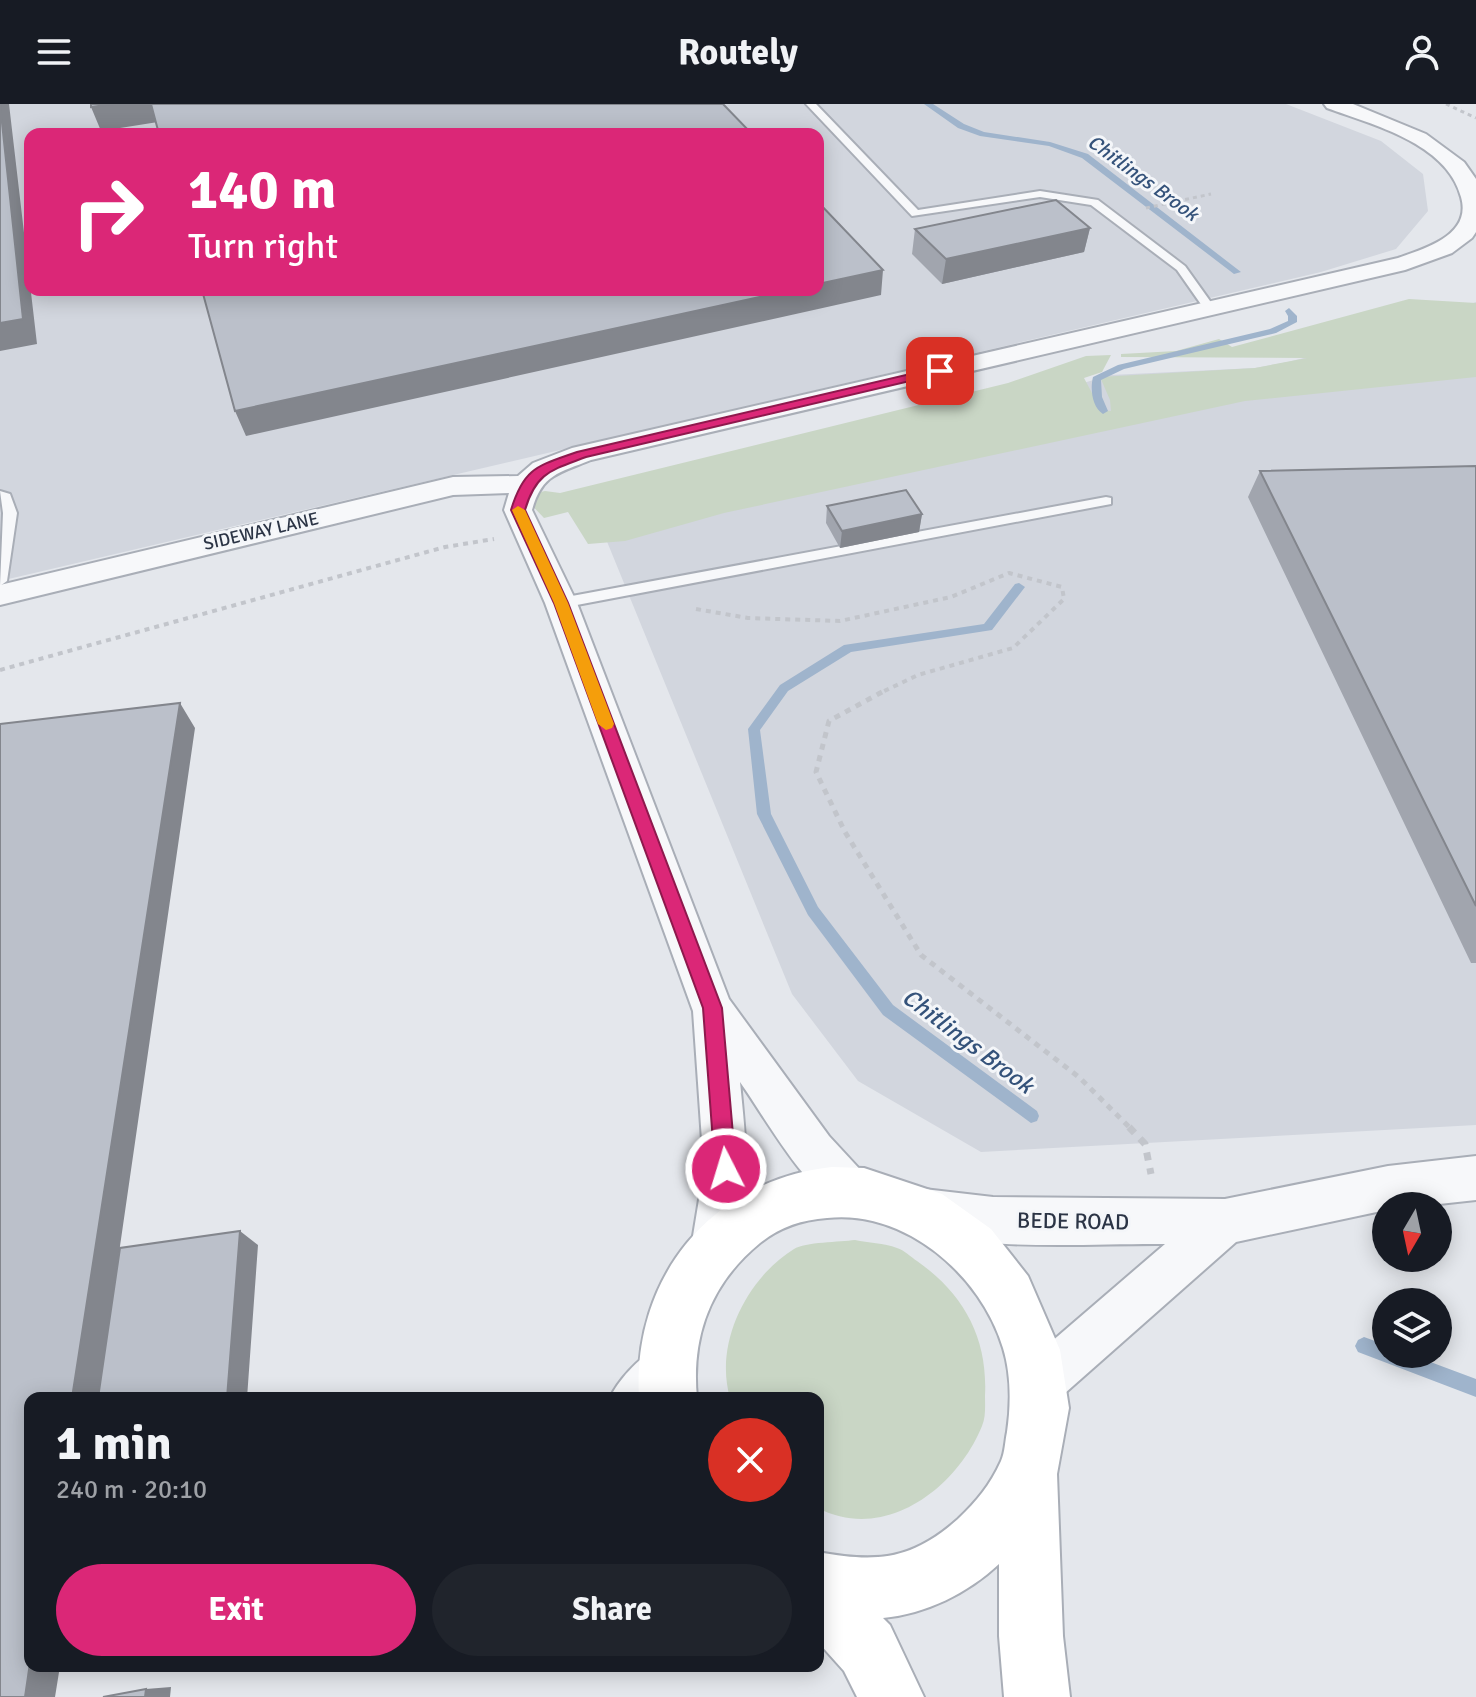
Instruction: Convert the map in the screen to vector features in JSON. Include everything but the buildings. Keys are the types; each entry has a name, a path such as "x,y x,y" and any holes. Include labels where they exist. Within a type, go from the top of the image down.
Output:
{"street":[{"path":"850,1191 814,1151 712,1008 561,603 518,510 525,485 543,469 582,454 1405,263 1457,240 1475,213 1473,196 1462,173 1428,144 1381,121 1334,104"},
{"name":"SIDEWAY LANE","path":"0,595 453,486 491,483 525,485"},
{"path":"712,1008 726,1169 714,1248"},
{"name":"BEDE ROAD","path":"921,1210 993,1220 1225,1222 1388,1188 1476,1178"},
{"path":"668,1373 685,1293 714,1248 743,1223 776,1204 812,1194 850,1191 886,1197 921,1210 951,1228 978,1251 1001,1279 1028,1334 1039,1384 1035,1442 1027,1470 1007,1513 977,1548 939,1573 895,1587 848,1590 824,1584"},
{"name":"BEDE ROAD","path":"1039,1384 1225,1222"},
{"path":"1027,1470 1031,1636 1037,1697"},
{"path":"824,1602 867,1648 891,1697"}],"lane":[{"path":"811,104 916,214 1040,194 1094,202 1181,268 1209,308"},
{"path":"0,495 5,497 10,513 0,581"},
{"path":"561,603 1106,501"},
{"path":"633,1392 668,1373"}],"path":[{"path":"1446,104 1476,118"},
{"path":"1162,204 1211,194"},
{"path":"0,670 445,547 531,534"},
{"path":"614,594 748,618 840,621 951,597 1009,573 1062,587 1064,599 1013,648 918,675 829,721 816,772 845,832 921,955 1080,1078 1145,1144 1159,1222"}],"shaded area":[{"path":"0,104 1286,104 1381,141 1423,174 1428,211 1396,249 1321,272 0,581"},
{"path":"1476,302 1476,1125 981,1152 858,1081 792,994 599,522 1111,375 1255,368 1288,362 1375,340"}],"green space":[{"path":"1409,299 1476,303 1476,377 1245,401 724,513 625,541 588,544 568,512 544,518 523,496 545,491 560,493 1008,383 1086,356 1111,355 1102,372 1084,378 1101,410 1111,411 1110,400 1100,377 1255,368 1307,358 1121,357 1121,354 1176,351 1219,339 1232,347"},
{"path":"855,1240 902,1250 948,1288 970,1319 977,1336 985,1375 985,1411 971,1449 937,1488 893,1514 868,1519 843,1517 824,1510 824,1392 729,1392 726,1377 731,1334 749,1294 777,1261 794,1249"}],"waterway":[{"name":"Chitlings Brook","path":"928,104 961,126 983,134 1050,144 1085,156 1237,272"},
{"name":"Chitlings Brook","path":"1103,411 1097,397 1096,379 1121,367 1273,331 1292,322 1293,316 1289,311"},
{"name":"Chitlings Brook","path":"1019,587 988,627 848,648 784,688 754,729 764,814 813,911 888,1010 1031,1116"},
{"name":"Chitlings Brook","path":"1364,1346 1476,1388"}],"slow traffic":[{"path":"518,510 561,603 606,724"}],"route":[{"path":"726,1169 712,1008 561,603 518,510 525,485 543,469 582,454 940,371"}]}
